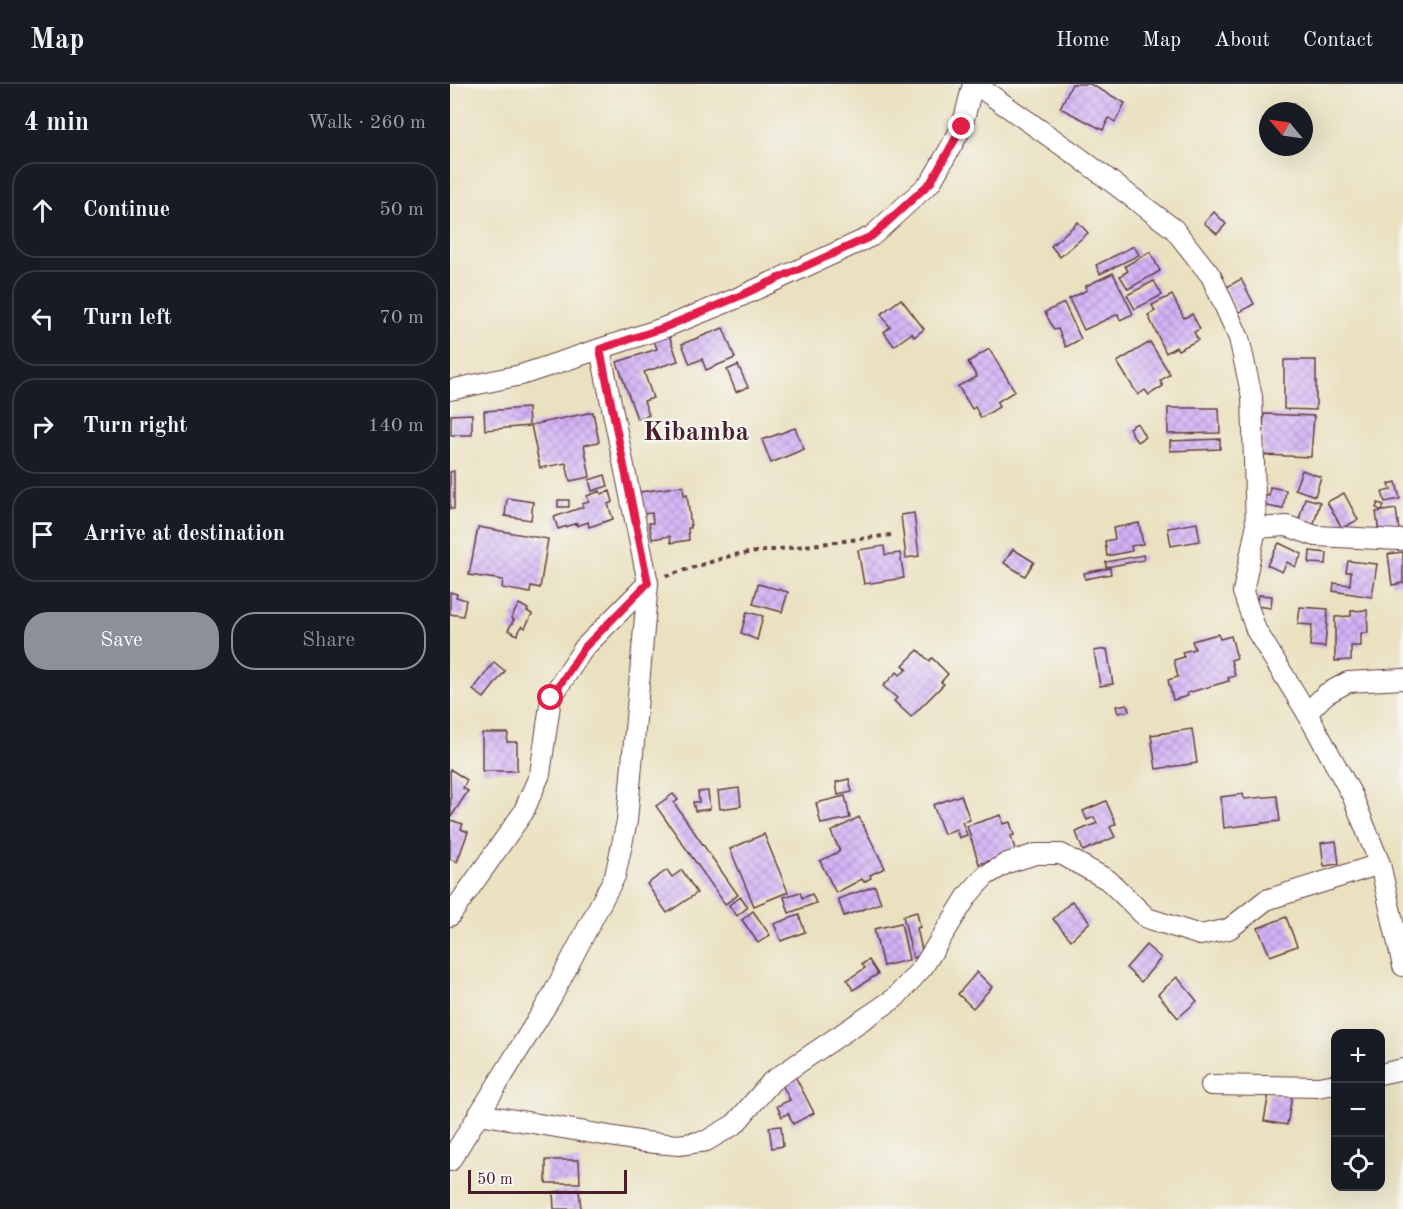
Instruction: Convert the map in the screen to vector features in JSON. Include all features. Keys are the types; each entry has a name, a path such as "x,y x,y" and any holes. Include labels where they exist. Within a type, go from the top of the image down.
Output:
{"street":[{"path":"450,390 521,375 663,328 872,236 931,182 962,127 974,84 1080,158 1174,229 1210,276 1239,339 1252,397 1256,528 1243,592 1256,630 1307,713 1352,795 1380,864 1403,966"},
{"path":"450,1161 552,996 615,876 627,821 648,583 600,349"},
{"path":"1256,528 1287,526 1316,536 1400,540 1403,538"},
{"path":"450,916 523,813 540,774 551,698 584,648 648,583"},
{"path":"1307,713 1326,694 1348,682 1403,679"},
{"path":"479,1114 645,1142 679,1145 706,1142 735,1124 772,1081 895,998 923,967 968,895 985,876 1007,863 1036,854 1061,854 1108,880 1147,918 1200,935 1229,929 1266,900 1380,864"},
{"path":"1385,1073 1403,1069"},
{"path":"1211,1085 1318,1087 1331,1085"}],"path":[{"path":"648,583 733,555 891,535"}],"building":[{"path":"1072,84 1090,84 1125,103 1115,122 1109,118 1103,130 1060,108"},
{"path":"1214,212 1226,224 1217,234 1204,223"},
{"path":"1078,222 1088,233 1060,257 1051,246"},
{"path":"1134,246 1139,255 1100,274 1096,265"},
{"path":"1150,252 1160,271 1128,289 1120,276 1128,271 1125,266"},
{"path":"1113,273 1133,314 1120,320 1118,314 1084,330 1069,299 1087,290 1086,286"},
{"path":"1241,279 1254,304 1238,313 1225,288"},
{"path":"1154,281 1162,295 1135,309 1127,295"},
{"path":"1172,295 1184,318 1192,314 1200,329 1194,332 1198,340 1166,353 1148,315 1155,311 1152,305"},
{"path":"901,299 924,329 914,337 912,333 894,346 884,332 890,327 881,314"},
{"path":"1064,303 1081,339 1066,347 1058,329 1054,330 1045,312"},
{"path":"723,328 735,358 706,370 702,359 690,364 682,344"},
{"path":"668,332 678,361 644,372 653,398 644,401 649,415 637,419 617,362 657,349 653,338"},
{"path":"1150,342 1170,374 1160,381 1163,386 1149,395 1145,390 1138,395 1117,362"},
{"path":"989,349 1015,391 997,402 999,407 981,418 975,407 972,409 958,386 977,377 968,362"},
{"path":"1284,360 1316,360 1316,410 1284,409"},
{"path":"738,365 748,387 736,392 727,370"},
{"path":"528,408 529,426 485,430 484,411"},
{"path":"1168,408 1219,408 1220,433 1168,434"},
{"path":"593,412 599,442 584,445 590,477 570,481 566,463 540,468 531,425"},
{"path":"472,414 472,435 451,435 451,415"},
{"path":"1264,414 1314,416 1311,457 1262,455"},
{"path":"1137,423 1145,437 1137,442 1129,428"},
{"path":"795,428 804,449 771,463 762,440"},
{"path":"1220,439 1220,449 1170,451 1170,441"},
{"path":"1302,470 1321,477 1315,496 1295,489"},
{"path":"454,471 454,509 450,509 450,472"},
{"path":"605,475 608,486 592,491 589,480"},
{"path":"1396,482 1400,499 1385,502 1382,492 1391,490 1389,484"},
{"path":"683,486 684,495 687,494 691,528 688,528 689,540 671,543 670,536 652,539 649,523 653,523 652,513 641,514 640,492"},
{"path":"1270,487 1286,490 1283,509 1261,505 1262,495 1269,496"},
{"path":"600,491 601,494 610,491 613,502 608,504 613,519 589,527 588,522 558,529 554,517 583,507 582,504 589,502 587,496"},
{"path":"1344,493 1358,520 1342,528 1327,502"},
{"path":"507,498 533,502 531,520 505,516"},
{"path":"1305,498 1320,502 1312,531 1297,527"},
{"path":"558,500 569,500 569,507 558,507"},
{"path":"1378,503 1384,505 1382,511 1376,508"},
{"path":"1396,509 1399,530 1379,533 1376,512"},
{"path":"914,513 919,556 906,558 901,515"},
{"path":"1139,523 1143,544 1131,546 1132,551 1107,556 1105,541 1115,539 1113,528"},
{"path":"1197,523 1200,541 1171,546 1168,528"},
{"path":"478,527 548,539 540,588 531,586 530,593 502,588 503,580 469,575"},
{"path":"1279,543 1302,554 1295,567 1287,562 1282,572 1267,565"},
{"path":"884,546 885,555 900,553 904,578 864,584 858,550"},
{"path":"1013,549 1034,562 1025,576 1004,563"},
{"path":"1310,551 1327,553 1326,564 1309,563"},
{"path":"1403,552 1403,583 1392,585 1388,554"},
{"path":"1143,555 1144,560 1106,567 1106,562"},
{"path":"1348,561 1377,564 1372,597 1333,591 1334,583 1350,585 1351,572 1346,572"},
{"path":"1110,568 1111,574 1085,579 1084,573"},
{"path":"758,584 788,592 782,612 753,604"},
{"path":"450,592 466,600 463,616 450,614"},
{"path":"1258,595 1272,596 1271,608 1256,606"},
{"path":"519,604 532,614 525,628 522,626 517,635 508,630 514,620 511,618"},
{"path":"1300,607 1328,609 1325,647 1310,646 1312,625 1298,624"},
{"path":"1367,610 1368,633 1361,633 1361,646 1351,646 1351,660 1335,661 1335,617 1351,616 1351,611"},
{"path":"747,612 763,616 757,640 741,633"},
{"path":"1218,634 1220,639 1231,636 1237,658 1231,660 1235,676 1228,678 1229,681 1187,693 1188,696 1173,700 1168,680 1178,677 1174,660 1184,657 1182,652 1195,649 1192,641"},
{"path":"1107,649 1113,684 1100,686 1094,651"},
{"path":"918,650 929,661 932,658 948,674 941,682 944,684 911,717 894,701 897,698 883,686 897,672 900,675 907,669 903,665"},
{"path":"494,662 505,671 484,698 473,690"},
{"path":"1127,704 1129,711 1118,713 1116,706"},
{"path":"1192,729 1197,763 1156,769 1151,735"},
{"path":"482,733 508,733 507,742 517,742 517,771 482,771"},
{"path":"450,769 467,780 463,788 468,791 451,817"},
{"path":"849,779 852,792 838,795 836,782"},
{"path":"739,788 741,806 720,809 718,791"},
{"path":"708,791 710,809 695,811 693,802 699,802 698,792"},
{"path":"673,794 678,800 674,803 738,895 725,904 656,806"},
{"path":"1243,794 1244,799 1277,796 1280,821 1224,828 1221,797"},
{"path":"961,795 970,820 962,822 967,835 959,838 956,829 944,834 933,805"},
{"path":"845,796 850,818 821,824 816,803"},
{"path":"1106,801 1116,824 1110,827 1115,837 1083,851 1076,832 1097,823 1094,817 1087,820 1083,811"},
{"path":"1001,815 1003,824 1010,822 1016,853 979,864 967,826"},
{"path":"859,817 885,868 870,875 871,878 864,882 862,879 836,893 820,861 840,851 831,832"},
{"path":"450,820 463,824 461,829 468,832 457,862 450,859"},
{"path":"764,834 788,892 754,906 730,849"},
{"path":"1336,841 1339,864 1324,866 1321,843"},
{"path":"667,870 672,877 682,870 697,893 667,913 647,884"},
{"path":"875,886 881,903 844,916 838,899"},
{"path":"800,892 802,898 812,894 816,903 789,913 784,897"},
{"path":"741,897 748,907 737,916 729,905"},
{"path":"1072,901 1090,922 1071,940 1053,919"},
{"path":"753,911 770,935 758,943 742,920"},
{"path":"917,912 920,927 917,928 923,955 913,958 903,916"},
{"path":"799,915 805,932 781,941 774,924"},
{"path":"1286,917 1297,946 1270,956 1258,928"},
{"path":"901,923 909,960 883,966 874,929"},
{"path":"1146,945 1161,958 1141,982 1126,968"},
{"path":"869,960 878,974 853,990 847,980 865,968 862,964"},
{"path":"977,972 992,987 973,1008 958,994"},
{"path":"1177,977 1197,1001 1178,1018 1158,994"},
{"path":"794,1074 814,1113 793,1124 788,1113 782,1117 777,1106 790,1100 780,1081"},
{"path":"1269,1093 1292,1097 1287,1125 1264,1121"},
{"path":"781,1126 783,1146 772,1148 769,1127"},
{"path":"546,1160 579,1160 580,1183 546,1183"},
{"path":"579,1190 581,1209 554,1209 553,1192"}],"district":[{"name":"Kibamba","path":"696,431"}],"route":[{"path":"551,698 584,648 648,583 600,349 663,328 872,236 931,182 962,127"}]}
